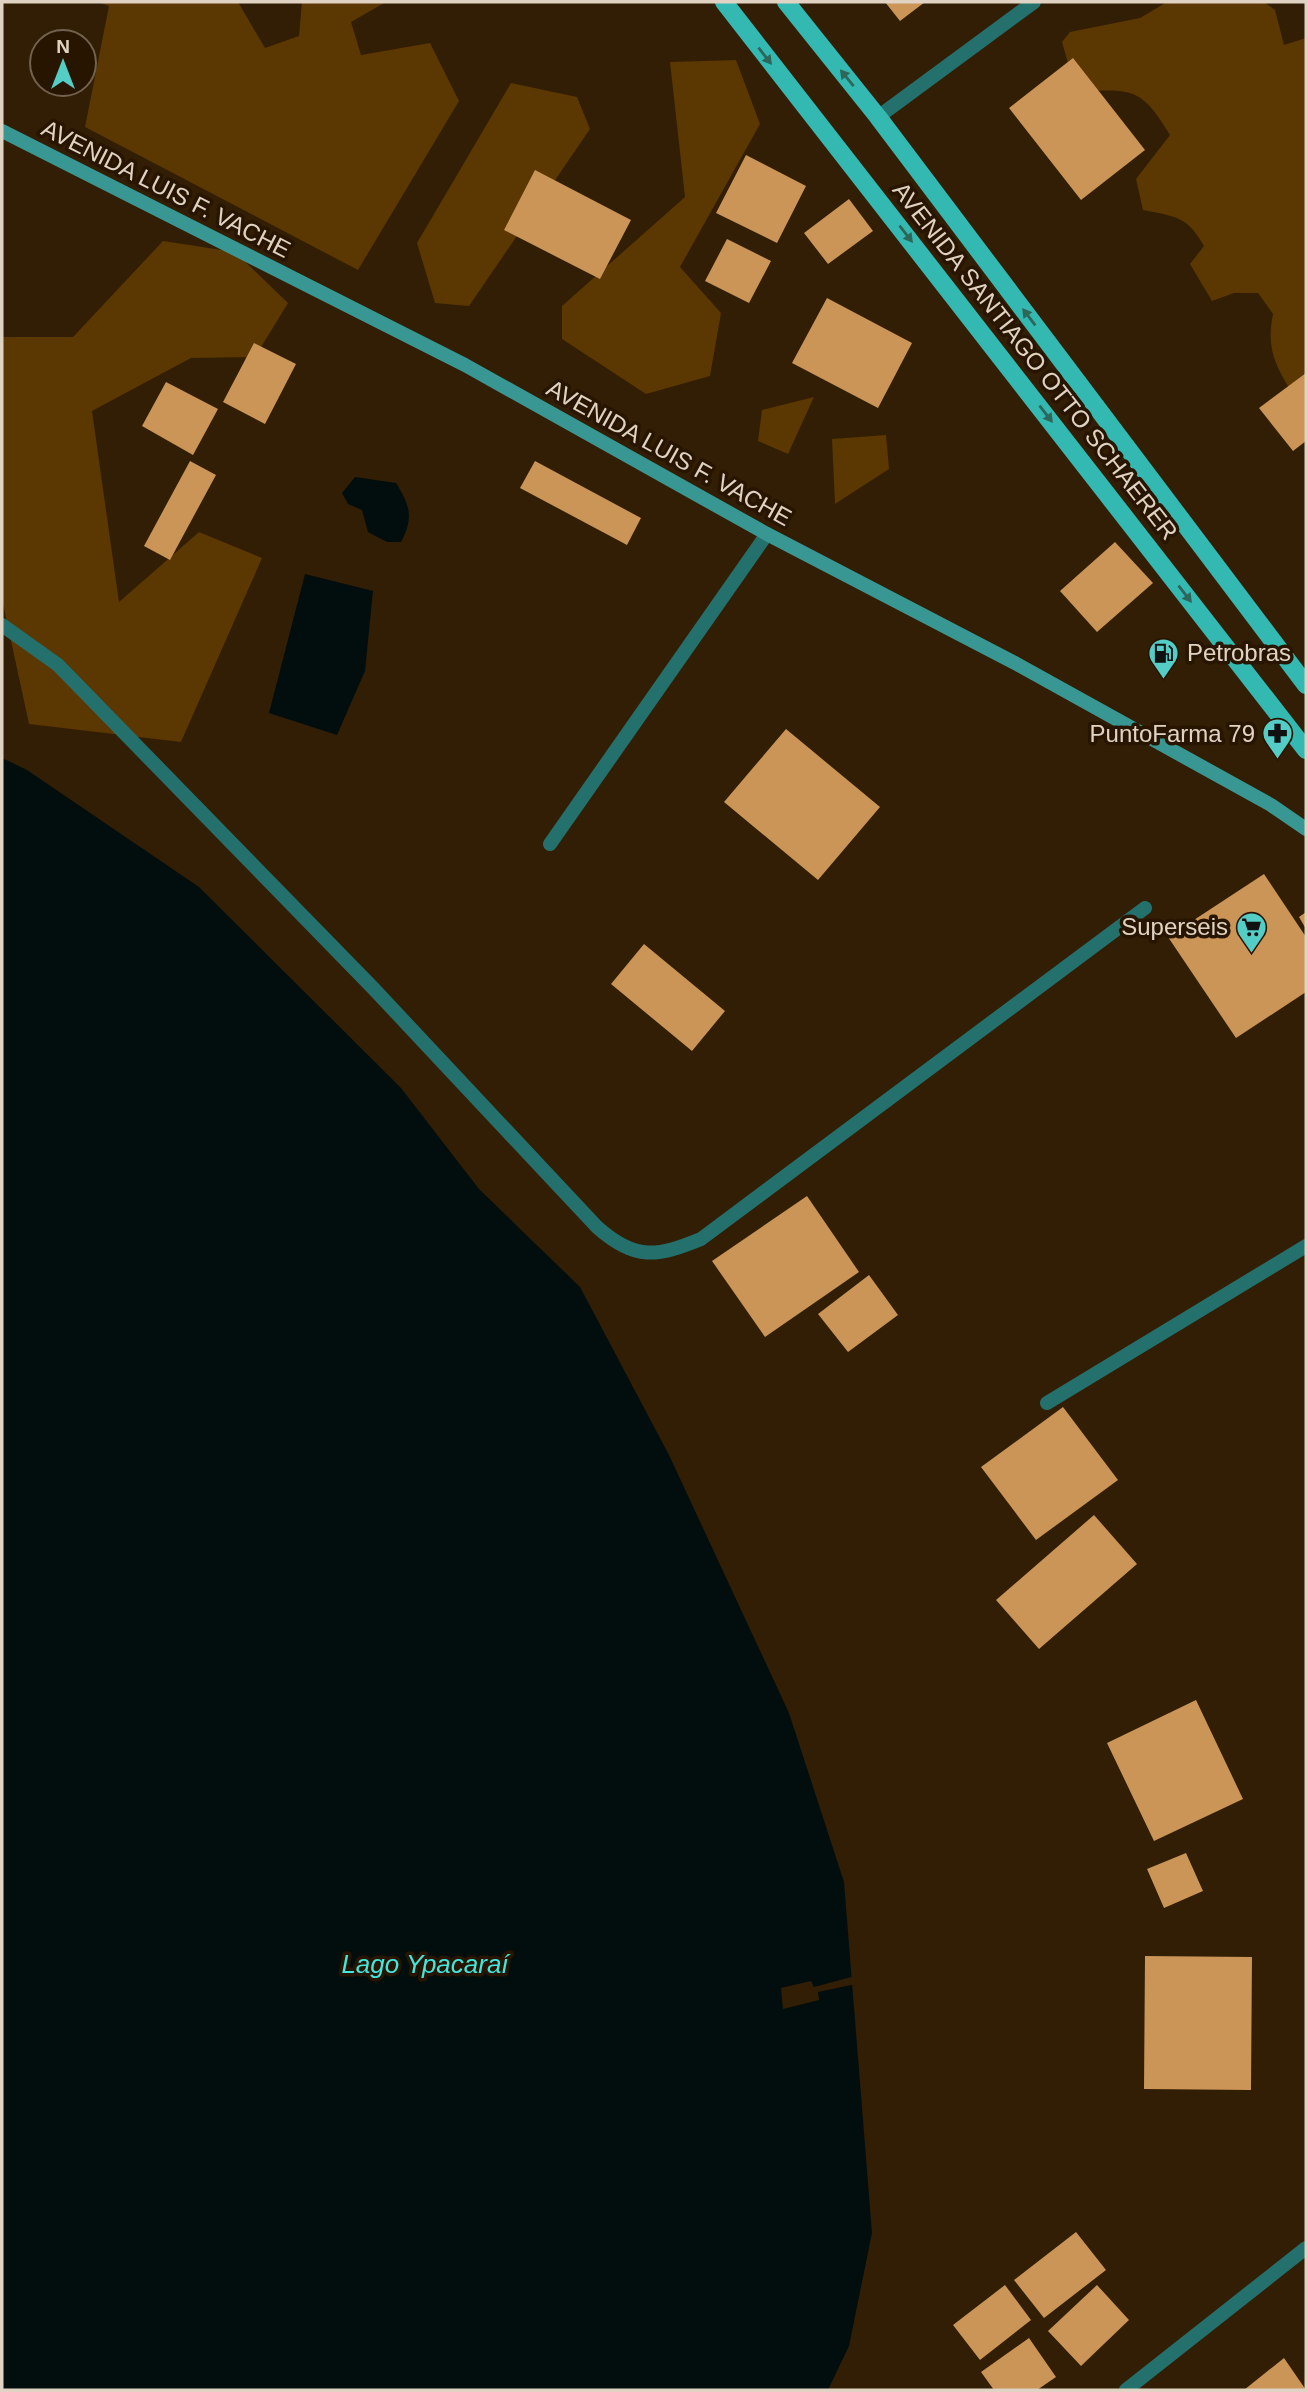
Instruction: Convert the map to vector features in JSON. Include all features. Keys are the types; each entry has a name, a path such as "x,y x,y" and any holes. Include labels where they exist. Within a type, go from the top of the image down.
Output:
{"main road":[{"name":"AVENIDA SANTIAGO OTTO SCHAERER","path":"724,2 1306,750"},
{"name":"AVENIDA SANTIAGO OTTO SCHAERER","path":"786,2 878,117 1306,685"}],"street":[{"path":"878,117 1034,2"},
{"name":"AVENIDA LUIS F. VACHE","path":"2,131 465,365 767,534 1016,663 1271,805 1306,829"},
{"path":"551,844 767,534"},
{"path":"2,625 58,665 373,988 597,1227 616,1244 640,1254 670,1252 701,1239 1145,908"},
{"path":"1047,1403 1306,1246"},
{"path":"1126,2390 1306,2248"}],"shaded area":[{"path":"98,2 238,2 265,48 299,36 302,2 386,2 351,22 361,55 430,43 459,101 358,270 85,127 91,98 98,98 98,61 109,6"},
{"path":"1167,2 1264,2 1275,10 1284,45 1306,38 1306,395 1293,394 1281,374 1272,347 1273,314 1258,293 1234,293 1212,301 1190,264 1204,246 1198,236 1180,219 1143,210 1136,179 1170,135 1151,107 1133,94 1122,91 1076,91 1062,42 1070,32 1140,18"},
{"path":"736,60 760,124 680,267 721,313 710,376 646,394 562,339 562,306 685,197 670,62"},
{"path":"511,83 577,97 590,129 469,306 435,303 417,243"},
{"path":"163,241 235,252 288,303 255,357 191,358 92,411 119,602 199,532 262,558 181,742 29,724 2,599 2,337 73,337"},
{"path":"814,397 788,454 758,441 762,410"},
{"path":"886,435 889,469 835,504 832,439"}],"water":[{"path":"355,477 396,483 409,512 408,526 401,542 387,542 368,532 362,510 348,504 342,493"},
{"path":"305,574 373,591 365,671 337,735 269,713"},
{"name":"Lago Ypacaraí","path":"2,758 27,770 199,887 401,1088 479,1189 580,1287 669,1455 789,1713 844,1882 872,2233 849,2346 828,2390 2,2390"}],"pier":[{"path":"855,1976 856,1984 818,1992 819,2000 783,2009 781,1988 811,1981 814,1987"}],"building":[{"path":"885,2 925,2 900,21"},
{"path":"1073,58 1145,150 1081,200 1009,108"},
{"path":"746,155 806,186 777,243 716,213"},
{"path":"535,170 631,220 600,279 504,230"},
{"path":"849,199 873,231 828,264 804,233"},
{"path":"727,239 771,261 749,303 705,281"},
{"path":"827,298 912,343 878,408 792,363"},
{"path":"254,343 296,364 265,424 223,402"},
{"path":"1306,373 1306,441 1293,451 1259,408"},
{"path":"166,382 218,409 193,455 142,426"},
{"path":"190,461 216,475 170,560 144,546"},
{"path":"535,461 641,518 627,545 520,488"},
{"path":"1115,542 1153,583 1097,632 1060,591"},
{"path":"786,729 880,807 818,880 724,802"},
{"path":"1264,874 1306,937 1306,992 1236,1038 1168,937"},
{"path":"1306,912 1306,929 1299,917"},
{"path":"644,944 725,1011 692,1051 611,984"},
{"path":"807,1196 859,1272 765,1337 712,1261"},
{"path":"869,1275 898,1315 848,1352 818,1314"},
{"path":"1063,1407 1118,1480 1036,1540 981,1467"},
{"path":"1094,1515 1137,1564 1039,1649 996,1600"},
{"path":"1196,1700 1243,1799 1154,1841 1107,1743"},
{"path":"1186,1853 1203,1891 1164,1908 1147,1869"},
{"path":"1145,1956 1252,1957 1251,2090 1144,2089"},
{"path":"1076,2232 1106,2270 1044,2318 1014,2280"},
{"path":"1005,2285 1031,2320 980,2360 953,2325"},
{"path":"1097,2285 1129,2320 1081,2366 1048,2331"},
{"path":"1029,2338 1056,2377 1037,2390 994,2390 981,2372"},
{"path":"1284,2358 1306,2390 1244,2390"}],"place":[{"name":"Petrobras","path":"1164,680"},
{"name":"PuntoFarma 79","path":"1278,761"},
{"name":"Superseis","path":"1251,954"}]}
